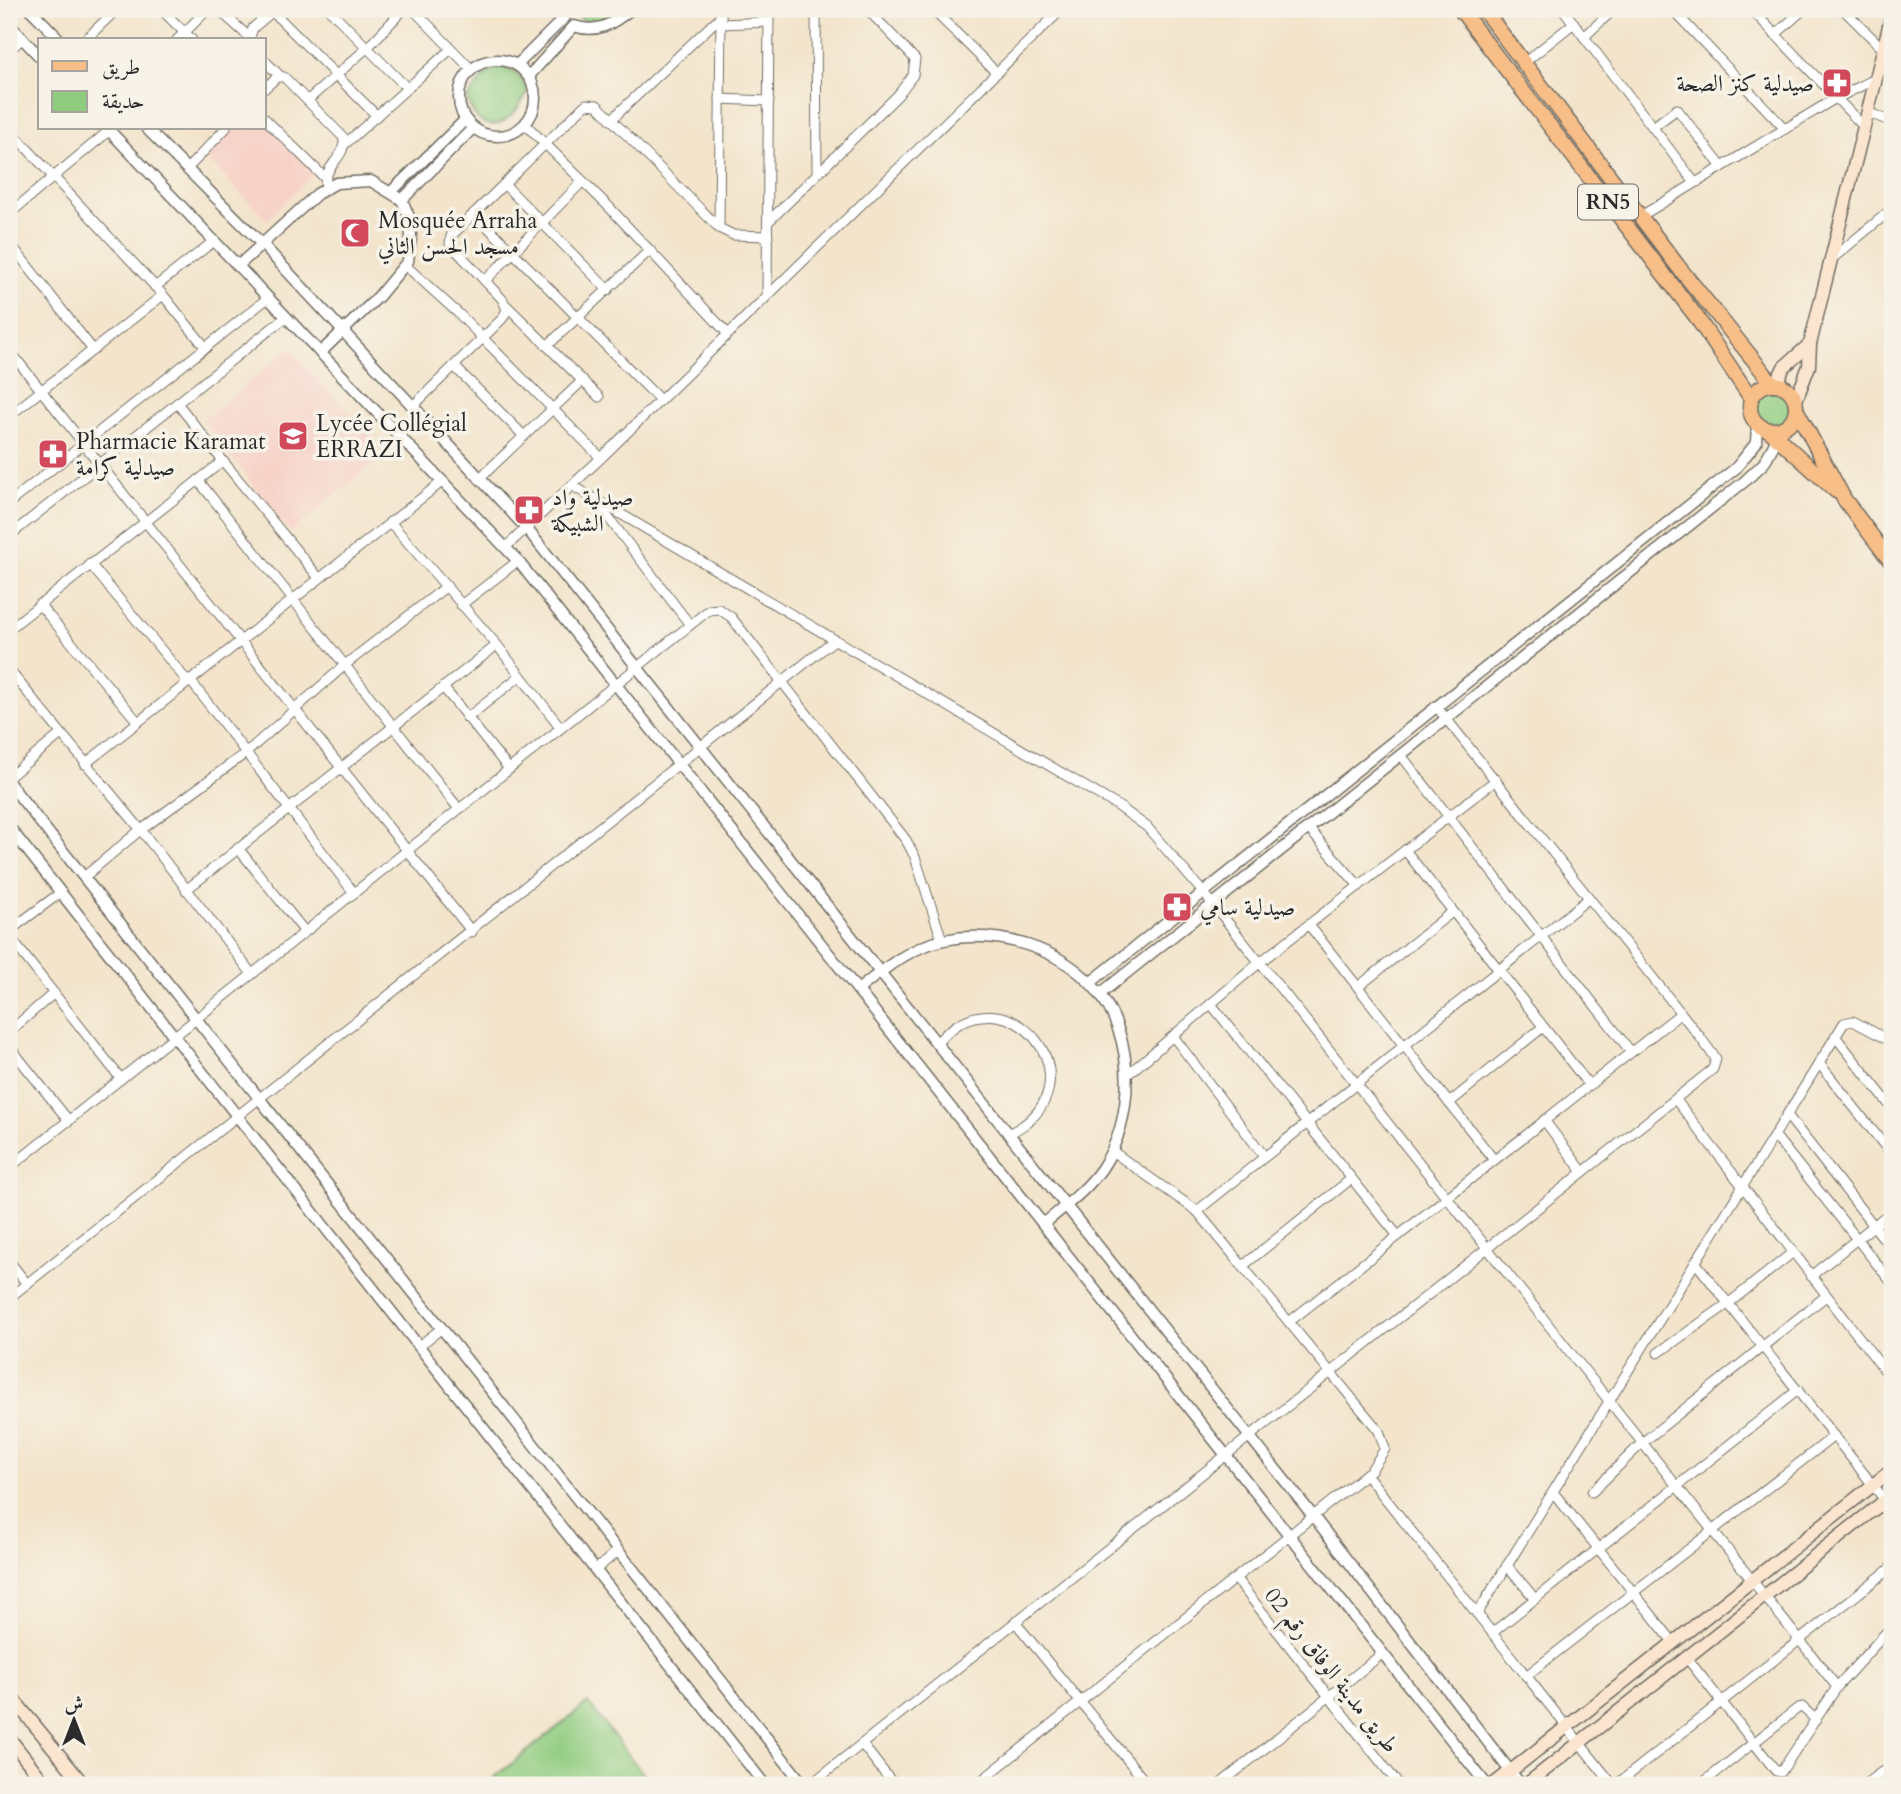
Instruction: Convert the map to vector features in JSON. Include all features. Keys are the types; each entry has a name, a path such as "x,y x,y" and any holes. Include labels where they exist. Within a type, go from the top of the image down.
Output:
{"main road":[{"name":"RN5","path":"1460,9 1695,315 1751,398 1750,412 1844,499 1892,563"},
{"name":"RN5","path":"1483,9 1774,384 1789,391 1844,499"},
{"path":"1771,429 1793,418 1809,366 1810,344 1892,14"},
{"path":"1751,398 1760,388 1774,384 1784,367 1810,344"},
{"path":"1493,1785 1892,1470"},
{"path":"1523,1785 1890,1502"},
{"path":"9,1694 84,1785"},
{"path":"9,1738 46,1785"}],"street":[{"path":"30,9 58,38"},
{"path":"87,38 117,9"},
{"path":"161,9 181,36 208,9"},
{"path":"218,9 248,38"},
{"path":"249,38 253,27 272,9 377,116"},
{"path":"329,9 407,88"},
{"path":"308,100 368,47 404,9"},
{"path":"413,9 471,69"},
{"path":"517,65 565,13 573,26 584,29 603,27 631,9"},
{"path":"767,296 769,9"},
{"path":"816,9 817,173"},
{"path":"768,222 898,95 915,70 915,59 867,9"},
{"path":"932,9 997,73"},
{"path":"506,547 573,486 1062,9"},
{"path":"1563,9 1695,183"},
{"path":"1584,37 1614,9"},
{"path":"1672,9 1785,129"},
{"path":"1751,9 1864,127"},
{"path":"1775,35 1804,9"},
{"path":"1843,9 1884,50"},
{"path":"721,16 769,22"},
{"path":"719,228 721,16"},
{"path":"611,120 721,16"},
{"path":"1525,62 1574,23"},
{"path":"9,24 38,55"},
{"path":"529,76 573,26"},
{"path":"9,50 23,38"},
{"path":"238,266 325,183 344,145 451,49"},
{"path":"494,59 517,65 529,76 536,101 525,124 516,132 494,136 469,124 460,110 459,88 471,69 494,59"},
{"path":"266,62 337,129 344,138 344,145"},
{"path":"266,87 280,76"},
{"path":"1641,216 1837,98 1875,79"},
{"path":"720,99 769,101"},
{"path":"599,397 507,306 450,242 451,236 589,102 597,105 719,228 733,235 768,236"},
{"path":"1653,127 1677,109 1722,167"},
{"path":"1867,112 1892,122"},
{"path":"266,120 325,183"},
{"path":"392,191 469,124"},
{"path":"402,200 469,124"},
{"path":"525,124 650,250 728,334"},
{"path":"9,129 163,295 206,348"},
{"path":"9,214 108,130"},
{"path":"110,130 518,561 858,990 918,1070 1045,1223 1141,1352 1487,1785"},
{"path":"148,130 262,244 527,529 881,972 1063,1207 1313,1516 1510,1772 1523,1785"},
{"path":"187,169 222,130"},
{"path":"320,353 378,297 405,265 411,238 410,219 402,200 392,191 371,181 325,183"},
{"path":"485,281 583,181"},
{"path":"504,184 608,290"},
{"path":"1833,258 1892,209"},
{"path":"474,213 660,400"},
{"path":"155,287 214,241"},
{"path":"9,242 93,350"},
{"path":"547,346 650,250"},
{"path":"405,265 601,458"},
{"path":"9,416 163,295"},
{"path":"9,503 268,298"},
{"path":"412,407 506,314 507,306"},
{"path":"9,537 286,317"},
{"path":"9,350 240,642 342,766 406,852 471,932"},
{"path":"454,366 524,436"},
{"path":"479,479 583,380"},
{"path":"177,403 319,578"},
{"path":"1090,983 1736,468 1771,429"},
{"path":"1100,994 1745,481 1764,463 1771,429"},
{"path":"9,629 223,461"},
{"path":"198,480 459,809"},
{"path":"85,764 443,481"},
{"path":"573,486 1135,817 1162,843 1213,904 1837,1687"},
{"path":"593,498 690,625"},
{"path":"390,522 498,645 561,728"},
{"path":"461,605 518,561"},
{"path":"90,564 247,752 354,893"},
{"path":"84,877 140,830 247,752 346,664 447,586"},
{"path":"39,604 138,722"},
{"path":"9,1152 13,1165 709,610 724,611 911,849 942,940"},
{"path":"9,1298 833,641"},
{"path":"186,890 498,645"},
{"path":"9,670 140,830 252,974"},
{"path":"467,718 520,676"},
{"path":"443,687 509,769"},
{"path":"810,1785 1710,1073 1716,1062 1681,1013 1436,706"},
{"path":"9,777 61,734"},
{"path":"1401,755 1631,1052"},
{"path":"1127,1075 1259,963 1496,780"},
{"path":"9,783 804,1785"},
{"path":"9,827 765,1785"},
{"path":"1309,829 1359,886"},
{"path":"238,848 305,932"},
{"path":"1405,850 1589,1085"},
{"path":"60,893 9,934 121,1079"},
{"path":"1197,1211 1306,1121 1588,899"},
{"path":"1358,987 1452,912"},
{"path":"1309,925 1494,1160"},
{"path":"858,990 900,958 942,940 967,936 1018,942 1042,950 1090,983 1100,994 1119,1037 1127,1075 1125,1114 1112,1151 1091,1182 1045,1223"},
{"path":"9,1032 54,993"},
{"path":"1211,1004 1398,1236"},
{"path":"1289,1322 1681,1013"},
{"path":"937,1043 958,1023 986,1015 1014,1021 1037,1039 1049,1065 1047,1094 1032,1119 1008,1134"},
{"path":"1477,1614 1836,1037 1849,1020 1892,1042"},
{"path":"1449,1103 1543,1027"},
{"path":"1173,1036 1264,1156"},
{"path":"1836,1037 1892,1108"},
{"path":"9,1046 69,1121"},
{"path":"1819,1063 1892,1155"},
{"path":"1676,1100 1892,1380"},
{"path":"1787,1115 1892,1249"},
{"path":"1544,1120 1583,1172"},
{"path":"1774,1136 1892,1283"},
{"path":"978,1785 1366,1474 1383,1456 1383,1438 1244,1265 1197,1211 1112,1151"},
{"path":"1244,1265 1351,1179"},
{"path":"1811,1276 1892,1211"},
{"path":"1658,1353 1729,1303 1792,1253"},
{"path":"9,1261 27,1284"},
{"path":"1696,1263 1873,1485 1890,1502"},
{"path":"1592,1492 1642,1443 1826,1296"},
{"path":"419,1346 442,1328"},
{"path":"1492,1633 1798,1390"},
{"path":"1526,1676 1834,1436"},
{"path":"1366,1474 1615,1785 1892,1567"},
{"path":"1553,1492 1674,1643"},
{"path":"594,1570 618,1551"},
{"path":"1507,1565 1535,1599"},
{"name":"طريق مدينة الوفاق رقم 02","path":"1236,1579 1398,1785"},
{"path":"1016,1623 1148,1785"},
{"path":"1687,1658 1776,1771 1781,1772 1837,1687 1892,1626"},
{"path":"1219,1785 1383,1653"},
{"path":"1700,1785 1798,1707 1802,1707 1816,1720"},
{"path":"862,1744 894,1785"},
{"path":"1864,1785 1882,1772 1892,1770"}],"shaded area":[{"path":"266,120 316,171 267,220 205,157 234,130 266,130"},
{"name":"Lycée Collégial ERRAZI","path":"290,349 387,453 290,532 202,420"}],"green space":[{"path":"574,9 622,9 610,18 590,23 584,21"},
{"path":"499,67 517,74 528,90 515,112 498,124 489,125 473,113 467,99 484,76"},
{"path":"1772,388 1786,394 1792,408 1786,422 1772,428 1758,422 1752,408 1758,394"},
{"path":"588,1703 652,1785 485,1785"}],"place":[{"name":"صيدلية كنز الصحة","path":"1837,83"},
{"name":"Mosquée Arraha مسجد الحسن الثاني","path":"355,233"},
{"name":"Lycée Collégial ERRAZI","path":"293,436"},
{"name":"Pharmacie Karamat صيدلية كرامة","path":"53,454"},
{"name":"صيدلية واد الشبيكة","path":"529,510"},
{"name":"صيدلية سامي","path":"1177,907"}]}
